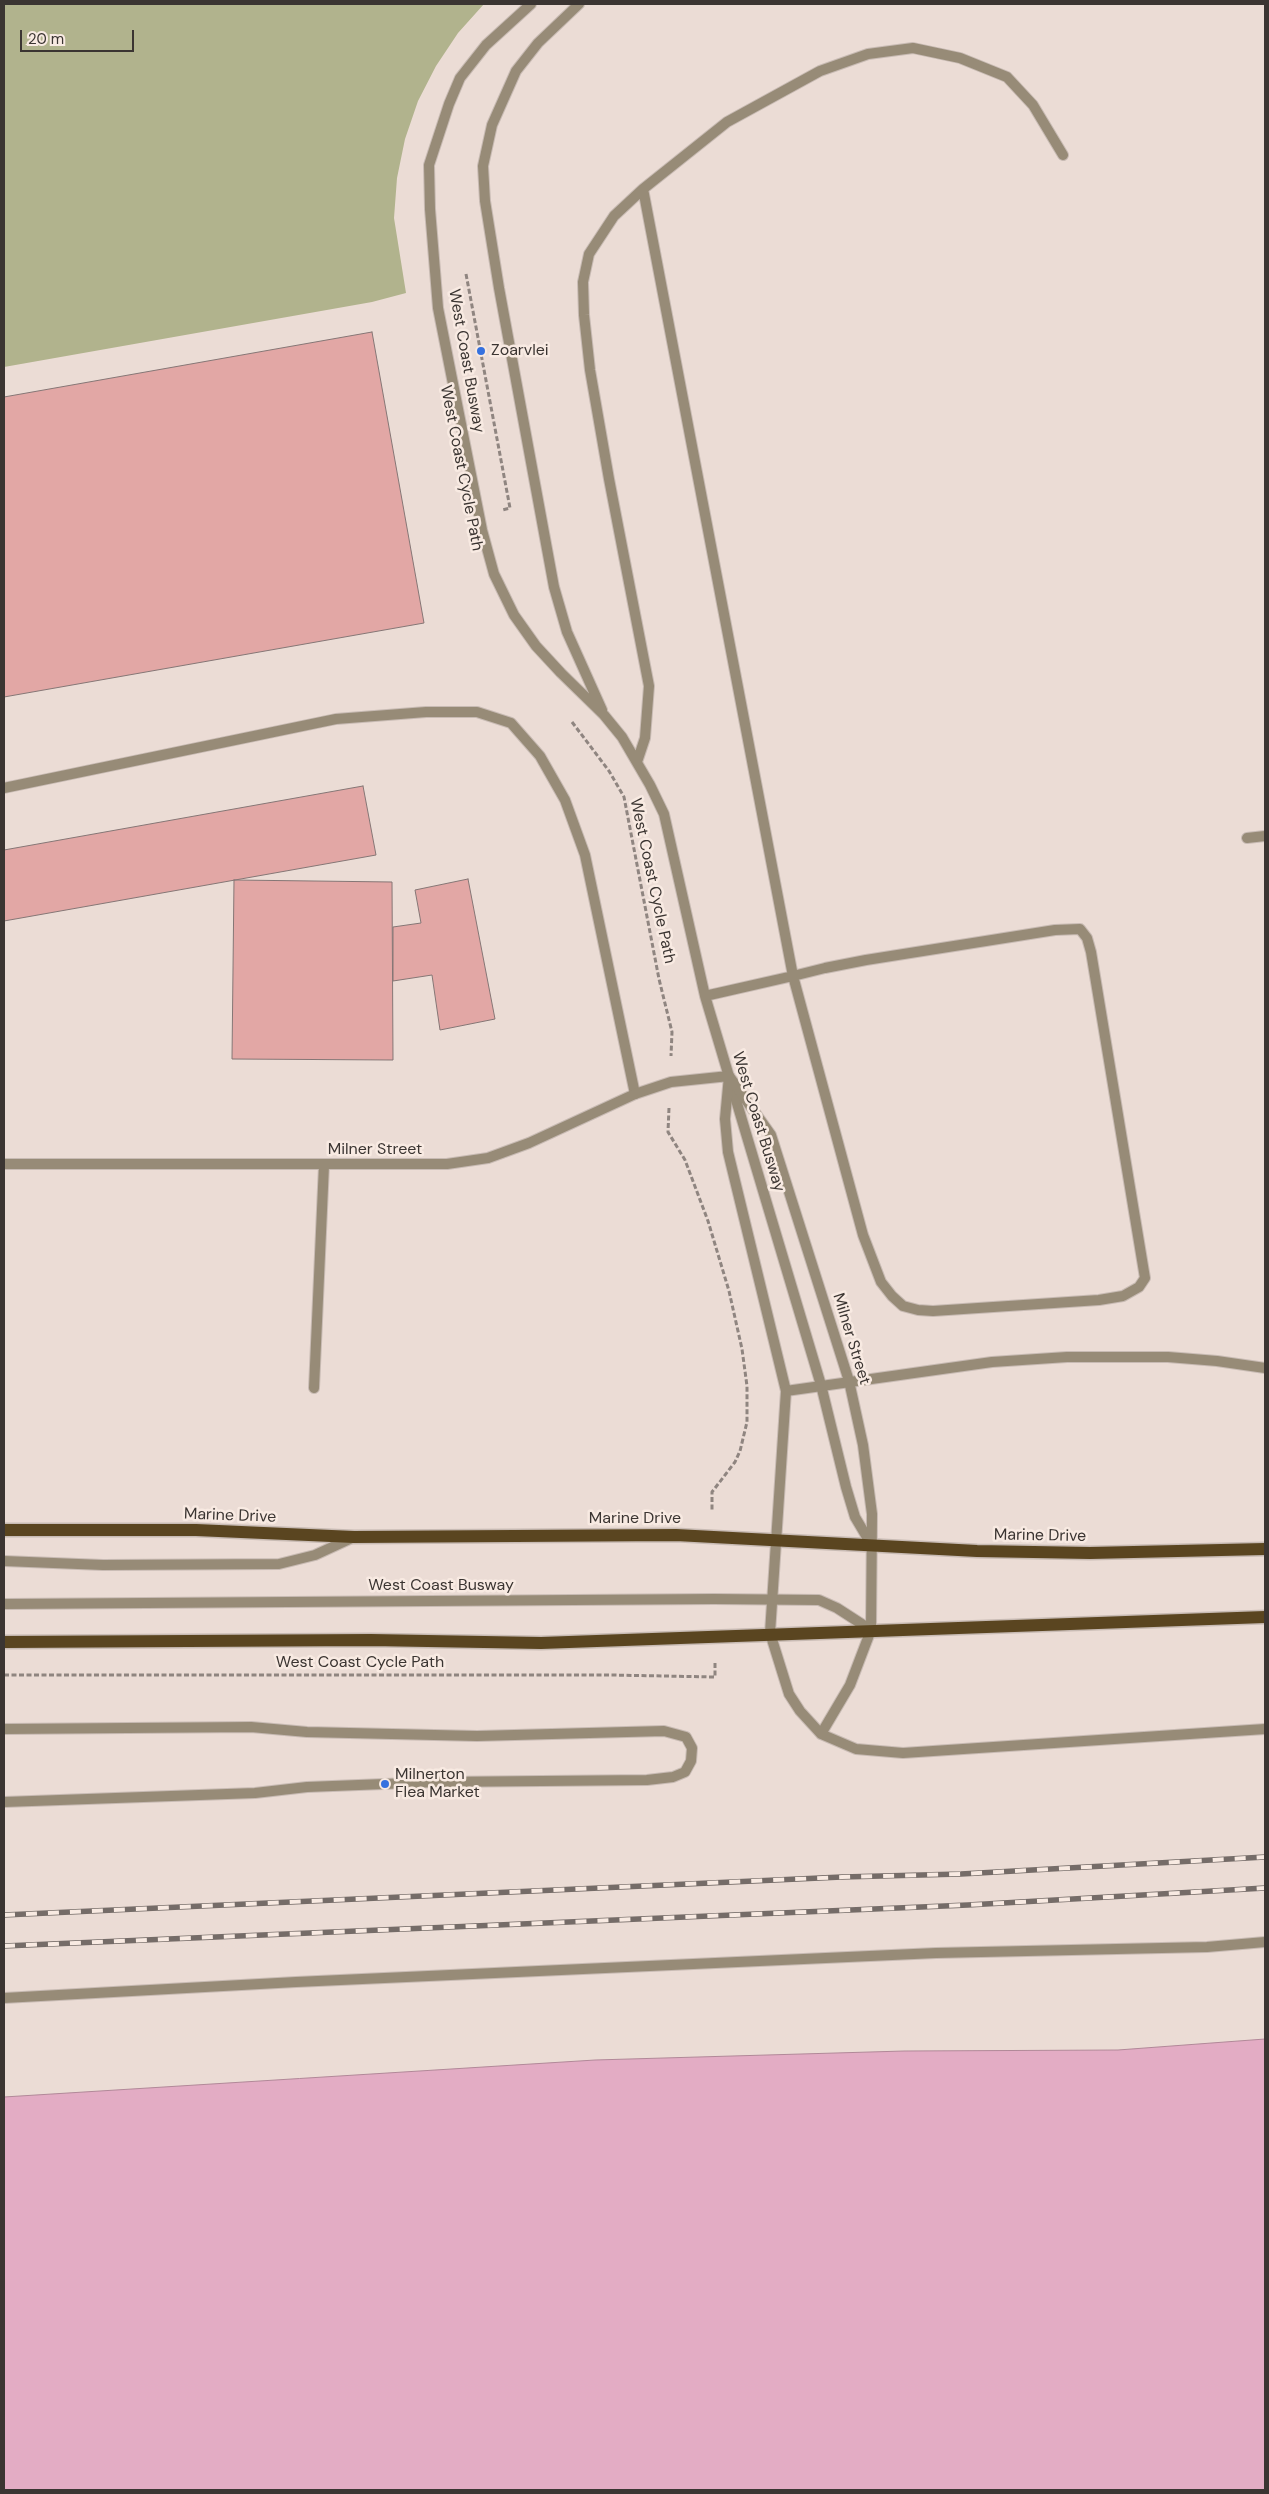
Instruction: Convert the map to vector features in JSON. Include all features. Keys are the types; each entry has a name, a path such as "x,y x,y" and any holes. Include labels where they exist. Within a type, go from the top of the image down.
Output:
{"main road":[{"name":"Marine Drive","path":"4,1530 196,1530 354,1537 676,1535 977,1551 1090,1553 1265,1549"},
{"path":"4,1642 371,1640 541,1643 1265,1617"}],"street":[{"name":"West Coast Busway","path":"531,4 486,45 460,78 449,104 429,165 430,209 438,308 482,530 494,574 514,615 536,646 561,674 604,715 622,737 638,762 664,814 705,996 821,1385 854,1516 872,1544"},
{"name":"West Coast Busway","path":"580,4 538,43 516,72 492,125 483,166 485,201 499,288 554,587 567,632 604,715"},
{"path":"638,762 645,738 650,686 608,479 590,370 583,282 589,254 614,216 643,189 727,122 820,71 868,54 913,48 960,58 1006,77 1033,106 1063,155"},
{"path":"643,189 793,976 864,1235 881,1282 903,1306 933,1311 1099,1300 1123,1296 1139,1287 1145,1278 1091,952 1087,938 1080,930 1055,930 866,960 793,976 705,996"},
{"path":"4,788 336,719 426,712 477,712 511,723 540,756 565,800 585,854 634,1094"},
{"path":"1247,838 1265,836"},
{"path":"729,1076 724,1119 728,1152 786,1391 770,1634 789,1694 800,1711 822,1734 856,1749 874,1752 903,1753 1265,1729"},
{"name":"Milner Street","path":"4,1164 447,1164 488,1158 529,1143 634,1094 671,1082 729,1076 770,1135 850,1381 869,1484 872,1514 871,1630"},
{"path":"314,1388 324,1165"},
{"path":"786,1391 992,1362 1067,1357 1168,1357 1217,1361 1265,1368"},
{"path":"4,1561 103,1565 279,1564 315,1555 354,1537"},
{"name":"West Coast Busway","path":"4,1604 819,1600 837,1608 871,1630"},
{"path":"822,1734 850,1685 871,1630"},
{"path":"4,1729 251,1727 307,1732 477,1736 664,1731 686,1738 692,1748 691,1761 685,1772 673,1777 647,1780 436,1782 307,1787 255,1793 4,1802"},
{"path":"4,1998 296,1982 936,1953 1207,1947 1265,1942"}],"path":[{"path":"466,274 510,508"},
{"name":"West Coast Cycle Path","path":"567,715 609,770 624,797 659,979 672,1032"},
{"path":"668,1132 685,1160 708,1221 729,1291 742,1349 747,1386 747,1422 740,1451 735,1462 712,1492"},
{"name":"West Coast Cycle Path","path":"4,1674 612,1675 715,1677"}],"green space":[{"path":"4,4 484,4 458,33 436,66 418,101 405,139 397,178 394,218 406,293 372,302 4,367"}],"shaded area":[{"path":"1265,2039 1265,2490 4,2490 4,2097 595,2060 904,2051 1118,2050"}],"building":[{"path":"372,332 424,623 4,697 4,397"},
{"path":"363,786 376,855 4,921 4,850"},
{"path":"468,879 495,1019 440,1030 432,975 393,981 393,927 421,923 415,890"},
{"path":"234,880 392,882 393,1060 232,1059"}],"railway":[{"path":"4,1915 842,1877 961,1874 1265,1857"},
{"path":"4,1946 968,1905 1265,1888"}],"place":[{"name":"Zoarvlei","path":"481,351"},
{"name":"Milnerton Flea Market","path":"385,1784"}]}
